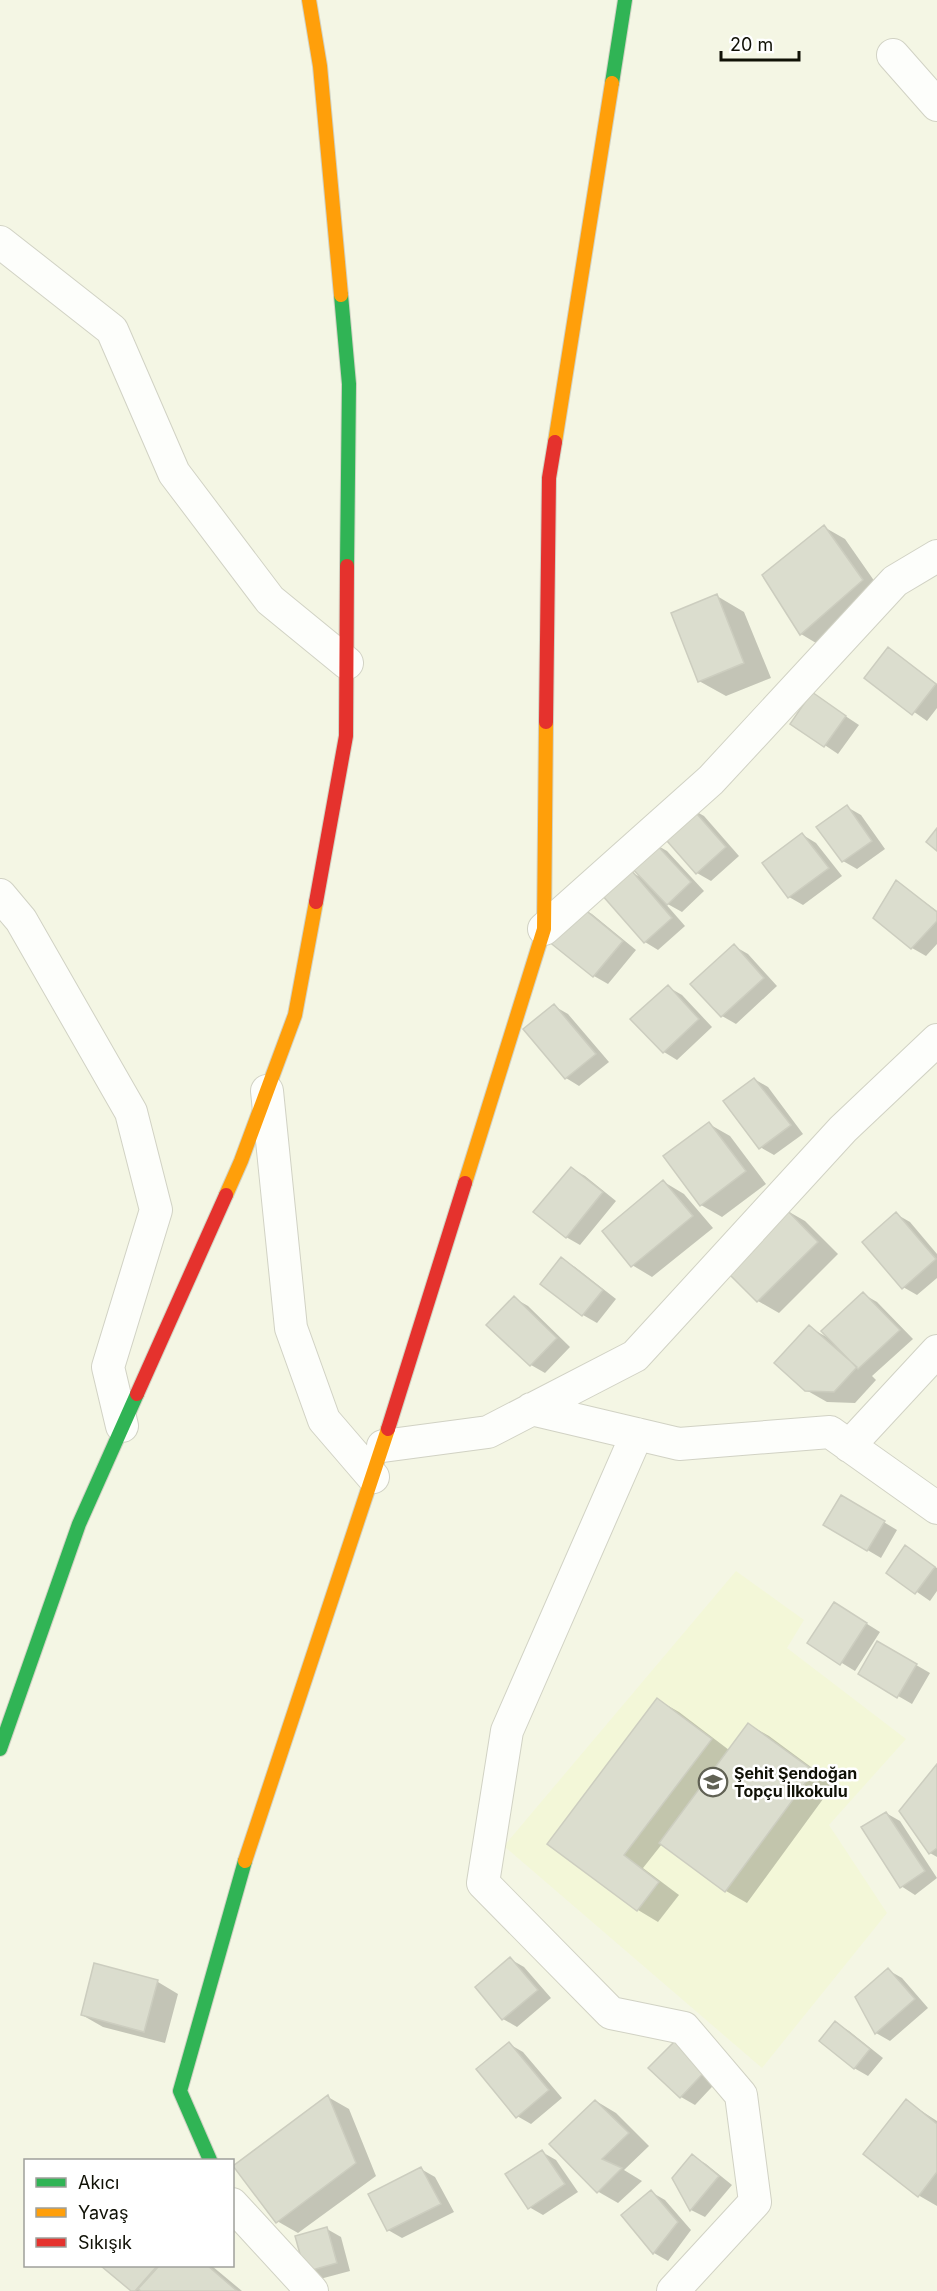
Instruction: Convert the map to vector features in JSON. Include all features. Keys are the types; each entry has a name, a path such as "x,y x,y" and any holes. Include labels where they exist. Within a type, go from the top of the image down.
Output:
{"street":[{"path":"0,1749 79,1524 241,1161 295,1015 346,736 349,384 320,66 309,0"},
{"path":"210,2159 180,2091 244,1863 383,1446 544,929 549,478 625,0"},
{"path":"893,55 937,105"},
{"path":"0,242 112,330 174,473 270,600 347,663"},
{"path":"544,929 711,780 895,581 937,556"},
{"path":"0,894 21,920 131,1112 156,1210 108,1367 122,1426"},
{"path":"383,1446 488,1431 635,1356 843,1129 937,1040"},
{"path":"267,1091 291,1328 324,1420 373,1477"},
{"path":"849,1446 937,1351"},
{"path":"531,1410 679,1444 830,1432 937,1508"},
{"path":"637,1434 507,1731 483,1883 611,2013 684,2028 741,2094 755,2202 673,2291"},
{"path":"234,2206 312,2291"}],"shaded area":[{"name":"Şehit Şendoğan Topçu İlkokulu","path":"736,1571 804,1620 787,1648 906,1739 829,1825 887,1913 762,2068 504,1846"}],"building":[{"path":"824,525 863,580 800,635 762,575"},
{"path":"717,594 744,663 698,682 671,613"},
{"path":"888,647 936,684 912,715 864,678"},
{"path":"812,692 846,716 824,747 790,724"},
{"path":"847,805 872,841 842,862 816,827"},
{"path":"690,806 726,847 696,874 660,833"},
{"path":"937,828 937,851 926,842"},
{"path":"802,833 829,868 788,898 762,863"},
{"path":"653,841 691,882 667,905 628,864"},
{"path":"631,870 672,918 644,943 602,895"},
{"path":"896,880 937,912 937,921 911,949 873,918"},
{"path":"578,904 623,941 593,977 548,941"},
{"path":"734,944 764,978 721,1017 690,984"},
{"path":"668,985 699,1019 663,1053 630,1019"},
{"path":"554,1004 596,1054 565,1079 523,1029"},
{"path":"754,1078 791,1125 759,1149 723,1101"},
{"path":"709,1122 746,1171 700,1206 663,1156"},
{"path":"571,1167 603,1192 566,1238 533,1212"},
{"path":"663,1180 693,1216 631,1267 602,1231"},
{"path":"784,1207 818,1242 757,1302 723,1268"},
{"path":"896,1212 936,1259 902,1289 862,1242"},
{"path":"561,1257 603,1290 582,1316 540,1284"},
{"path":"863,1292 900,1330 858,1369 821,1331"},
{"path":"514,1296 557,1338 530,1366 486,1325"},
{"path":"809,1325 857,1367 834,1392 805,1391 774,1363"},
{"path":"841,1495 885,1521 867,1551 823,1525"},
{"path":"905,1545 935,1567 915,1594 886,1573"},
{"path":"834,1602 867,1623 840,1665 807,1643"},
{"path":"877,1641 917,1664 897,1698 858,1674"},
{"path":"657,1698 712,1739 624,1855 659,1882 637,1911 547,1844"},
{"path":"748,1723 814,1771 725,1892 659,1843"},
{"path":"937,1764 937,1848 929,1854 899,1811"},
{"path":"886,1812 925,1871 900,1888 861,1827"},
{"path":"510,1957 538,1990 502,2020 475,1987"},
{"path":"94,1963 158,1980 144,2032 81,2015"},
{"path":"888,1968 915,1999 875,2034 855,1997"},
{"path":"835,2021 870,2049 854,2069 819,2041"},
{"path":"681,2035 712,2064 680,2098 648,2068"},
{"path":"509,2042 549,2090 516,2118 476,2069"},
{"path":"328,2095 356,2163 276,2223 234,2165"},
{"path":"906,2099 937,2124 937,2172 918,2197 863,2154"},
{"path":"595,2100 629,2133 602,2159 622,2168 597,2193 549,2144"},
{"path":"542,2150 565,2184 528,2209 505,2174"},
{"path":"692,2154 719,2176 690,2211 672,2178"},
{"path":"421,2167 441,2204 387,2231 368,2194"},
{"path":"651,2190 678,2222 653,2254 621,2215"},
{"path":"327,2227 337,2263 305,2272 295,2236"},
{"path":"102,2267 156,2267 135,2291 131,2291"},
{"path":"158,2267 209,2267 237,2291 141,2291 138,2289"}],"traffic: fast":[{"path":"612,83 625,0"},
{"path":"341,295 349,384 347,566"},
{"path":"0,1749 79,1524 137,1394"},
{"path":"210,2159 180,2091 245,1861"}],"traffic: slow":[{"path":"309,0 320,66 341,295"},
{"path":"555,442 612,83"},
{"path":"465,1183 544,929 546,722"},
{"path":"226,1195 241,1161 295,1015 316,902"},
{"path":"245,1861 388,1429"}],"traffic: jam":[{"path":"546,722 549,478 555,442"},
{"path":"316,902 346,736 347,566"},
{"path":"388,1429 465,1183"},
{"path":"137,1394 226,1195"}],"place":[{"name":"Şehit Şendoğan Topçu İlkokulu","path":"713,1782"}]}
